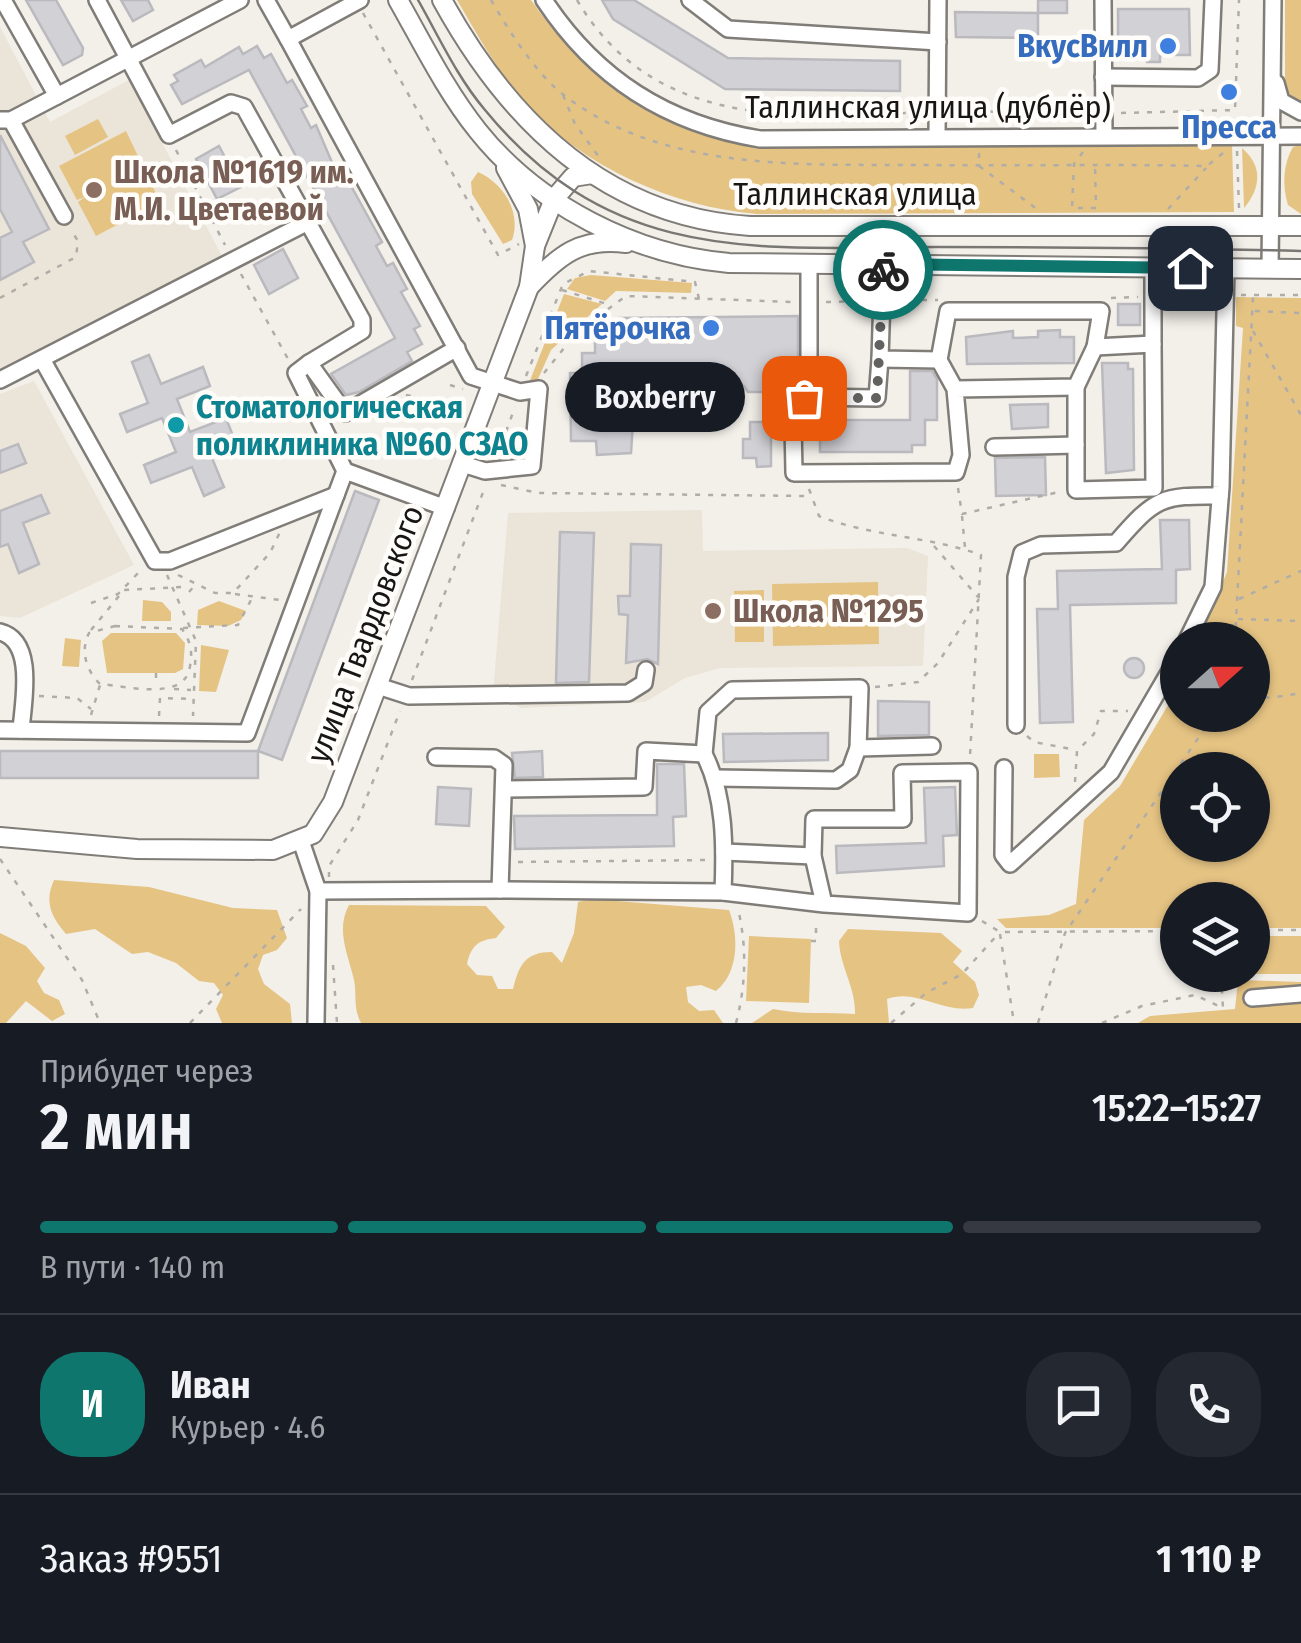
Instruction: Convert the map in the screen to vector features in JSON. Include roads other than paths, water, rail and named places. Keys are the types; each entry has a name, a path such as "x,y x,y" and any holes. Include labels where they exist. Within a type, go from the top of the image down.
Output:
{"main road":[{"path":"398,0 463,110 499,156 528,209 530,244"},
{"name":"Таллинская улица","path":"442,0 473,55 535,130 653,204 738,226 1301,226"},
{"path":"499,156 554,199 640,245"},
{"path":"554,199 574,177 599,168"},
{"name":"улица Твардовского","path":"301,841 328,815 528,287 530,244 554,199"},
{"path":"528,287 560,255 580,244 599,241 640,245 712,261 1301,269"},
{"path":"0,837 104,848 214,851 273,850 301,841"}],"street":[{"path":"4,0 58,96"},
{"path":"97,0 169,136 231,103 244,107 362,320 362,331 296,373 345,471 446,508"},
{"path":"64,216 6,120 130,61 240,0"},
{"path":"266,0 472,376 520,392 539,389 532,466 491,470 463,464"},
{"name":"Таллинская улица (дублёр)","path":"544,0 575,43 632,94 725,133 760,139 1301,136"},
{"path":"690,0 728,29 938,42"},
{"path":"937,136 938,0"},
{"path":"1096,135 1103,76 1103,0"},
{"path":"1103,76 1198,78 1210,70 1213,0"},
{"path":"1270,268 1272,0"},
{"path":"288,38 358,1"},
{"path":"1272,70 1282,102 1301,112"},
{"path":"0,380 306,223"},
{"path":"809,263 809,373 793,423 794,473 956,472 961,455 955,389 938,360 948,311 1101,311 1094,348 1076,387 1076,490 1154,488 1153,267"},
{"path":"804,398 877,398 883,264"},
{"path":"1195,622 1213,586 1220,496 1226,268"},
{"path":"1094,348 1152,344"},
{"path":"309,363 344,413 458,348"},
{"path":"880,359 938,360"},
{"path":"43,361 155,561 170,561 336,495"},
{"path":"955,389 1076,387"},
{"path":"994,447 1076,444"},
{"path":"0,730 248,734 345,471"},
{"path":"1016,725 1016,576 1022,553 1042,545 1116,543 1148,506 1168,496 1220,496"},
{"path":"0,632 18,644 24,658 21,730"},
{"path":"378,686 406,696 628,694 644,683 646,670"},
{"path":"1004,768 1003,855 1010,864 1111,772 1160,686"},
{"path":"716,778 836,780 850,770 858,748 860,688 732,690 708,712 704,754 716,778 724,856 722,892"},
{"path":"858,748 932,746"},
{"path":"504,789 644,786 646,750 704,754"},
{"path":"436,757 500,760 504,789 500,890"},
{"path":"324,890 722,892 820,906 968,913 969,772 902,773 903,819 814,819 820,906"},
{"path":"301,841 324,890 316,1023"},
{"path":"724,856 814,856"},
{"path":"1252,998 1301,994"}],"tram line":[{"path":"418,0 475,97 534,160 584,197 636,222 691,237 808,248 1301,251"}],"place":[{"name":"ВкусВилл","path":"1168,46"},
{"name":"Пресса","path":"1229,92"},
{"name":"Школа №1619 им. М.И. Цветаевой","path":"94,190"},
{"name":"Пятёрочка","path":"711,328"},
{"name":"Boxberry","path":"804,398"},
{"name":"Стоматологическая поликлиника №60 СЗАО","path":"176,425"},
{"name":"Школа №1295","path":"713,611"}]}
